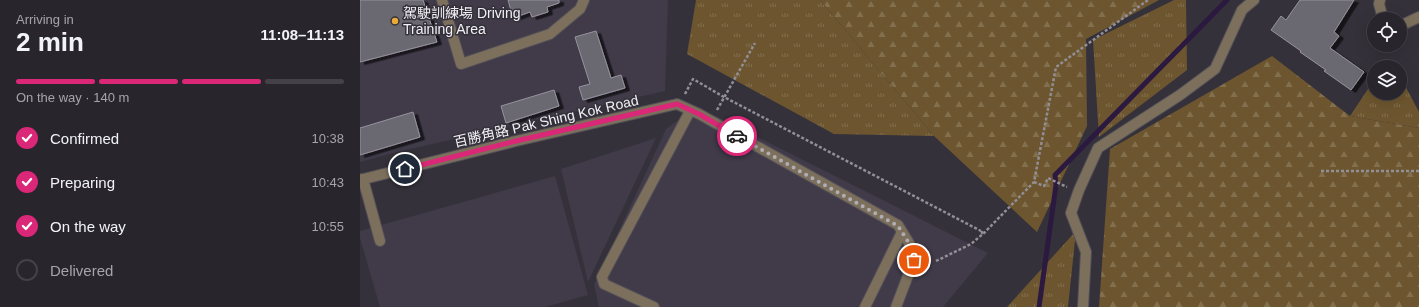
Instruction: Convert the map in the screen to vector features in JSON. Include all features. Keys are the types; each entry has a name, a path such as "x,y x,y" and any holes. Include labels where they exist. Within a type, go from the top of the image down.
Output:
{"street":[{"path":"442,0 461,64 550,34 580,9 584,0"},
{"path":"1083,307 1086,252 1071,213 1079,190 1098,148 1180,95 1215,69 1242,10 1254,0"},
{"path":"1380,0 1379,4 1381,12"},
{"path":"1407,23 1419,17"},
{"name":"百勝角路 Pak Shing Kok Road","path":"361,180 524,139 677,104 679,105"},
{"path":"679,105 898,226 909,243 914,260 896,307"},
{"path":"654,307 604,284 602,277 694,112"},
{"path":"361,180 380,241"},
{"path":"865,307 902,232"}],"path":[{"path":"936,261 971,244 984,233 1034,182 1056,67 1148,0"},
{"path":"724,97 755,43"},
{"path":"679,105 692,79 980,232 982,230 984,233"},
{"path":"1321,171 1419,171"},
{"path":"1034,182 1044,186 1048,178 1067,187"}],"shaded area":[{"path":"360,0 668,0 665,91 393,153 360,162"},
{"path":"690,111 699,114 716,116 988,253 943,307 599,307 594,285 666,129"},
{"path":"656,138 588,282 561,169"},
{"path":"555,176 588,295 545,307 380,307 360,238 360,231"}],"green space":[{"path":"696,0 820,0 934,136 834,134 687,54"},
{"path":"820,0 1159,0 1086,39 1087,126 1037,232 934,136"},
{"path":"1174,0 1186,0 1187,70 1099,137 1093,40"},
{"path":"1272,56 1350,116 1419,128 1419,307 1099,307 1110,149"},
{"path":"1407,89 1419,112 1419,128 1350,116 1367,90 1367,100 1407,100"},
{"path":"1076,231 1068,307 1007,307"}],"building":[{"name":"駕駛訓練場 Driving Training Area","path":"360,0 423,0 437,42 360,62"},
{"path":"508,0 559,0 559,3 547,7 548,12 532,17 530,12 513,18"},
{"path":"1300,0 1354,0 1334,32 1339,36 1330,48 1364,72 1351,90 1271,30 1281,16 1286,20"},
{"path":"596,31 611,78 621,75 625,88 583,100 579,87 590,84 575,37"},
{"path":"554,90 559,106 506,123 501,106"},
{"path":"413,112 420,137 360,155 360,128"}],"waterway":[{"path":"1039,307 1056,185 1055,175 1227,0"}],"way so far":[{"path":"737,136 898,226 909,243 914,260"}],"place":[{"name":"駕駛訓練場 Driving Training Area","path":"395,21"}],"route":[{"path":"405,169 516,141 677,104 699,114 737,136"}]}
